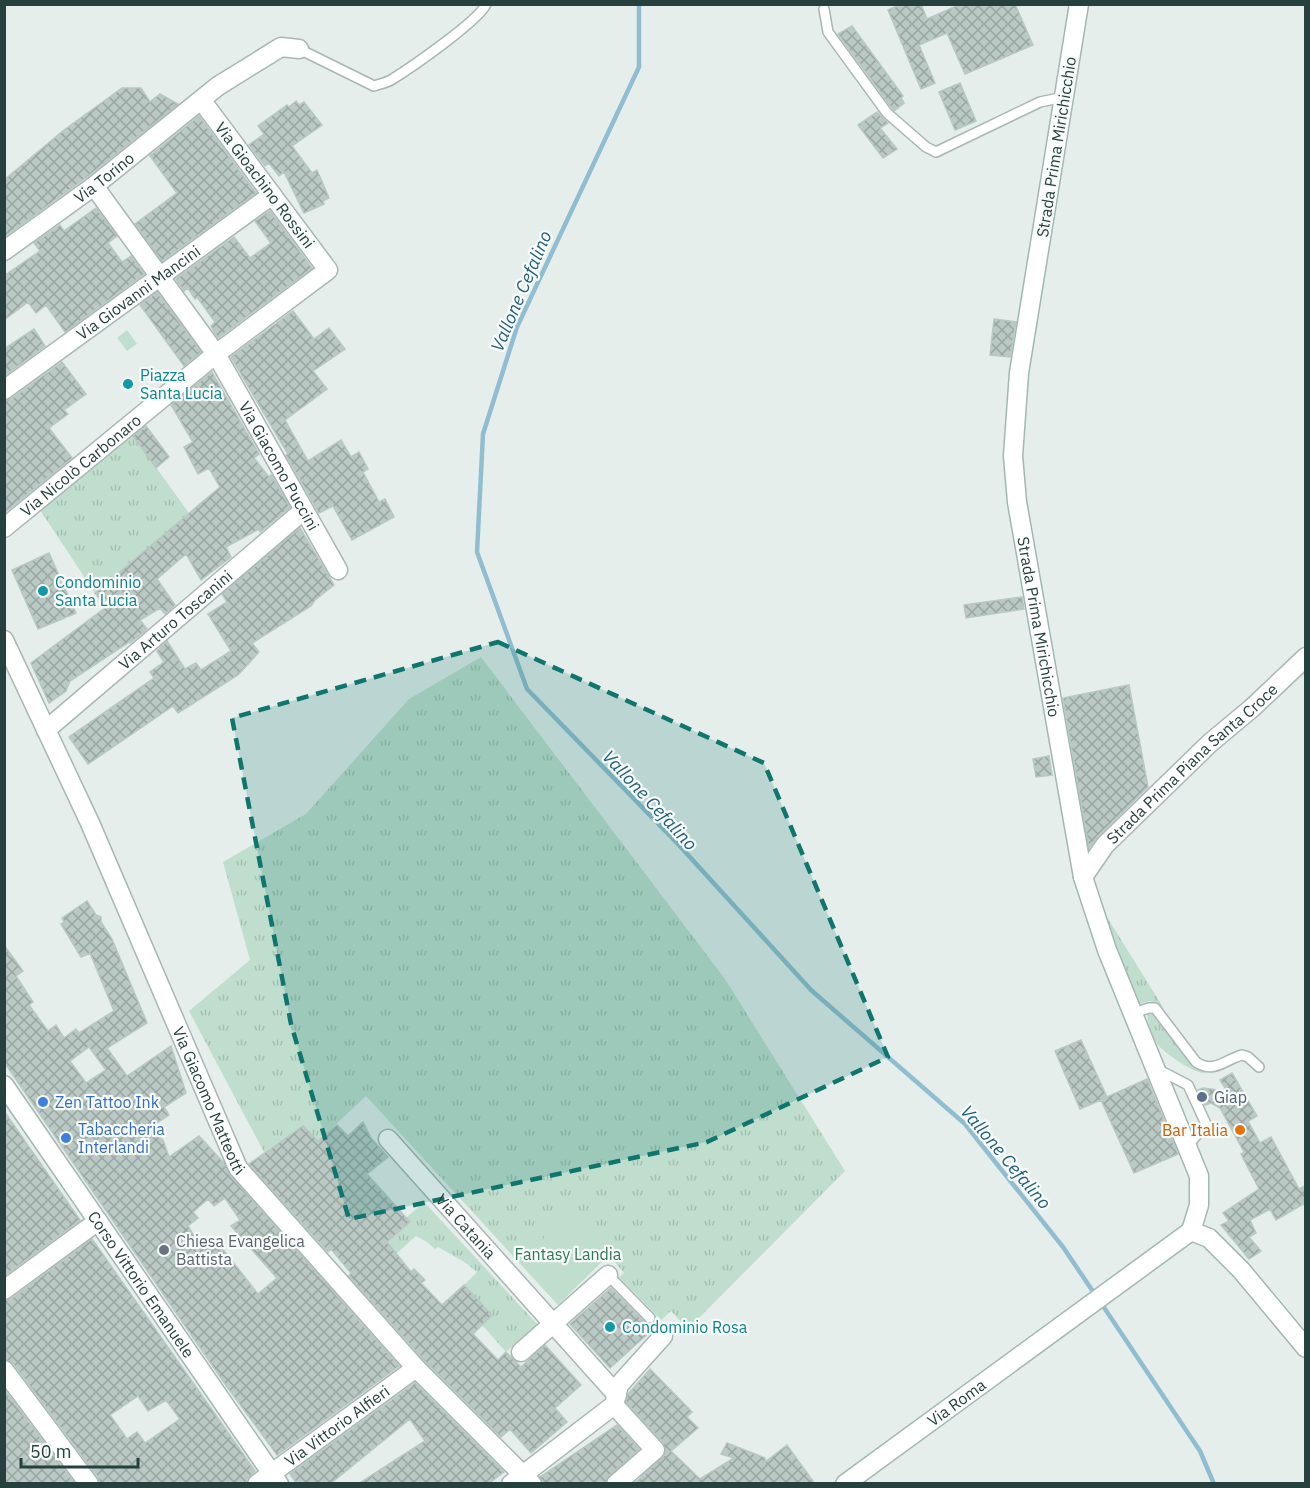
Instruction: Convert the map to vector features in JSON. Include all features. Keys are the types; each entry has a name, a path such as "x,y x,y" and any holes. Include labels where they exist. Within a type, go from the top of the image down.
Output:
{"street":[{"name":"Strada Prima Mirichicchio","path":"1079,4 1018,373 1013,456 1017,502 1083,877 1107,950 1199,1176 1198,1204 1191,1231"},
{"name":"Via Torino","path":"4,251 94,186 218,86 281,47 299,49"},
{"name":"Via Gioachino Rossini","path":"202,101 328,270"},
{"name":"Via Giacomo Puccini","path":"94,186 216,354 338,570"},
{"name":"Via Giovanni Mancini","path":"4,390 272,195"},
{"name":"Via Nicolò Carbonaro","path":"4,528 216,354 328,270"},
{"name":"Via Arturo Toscanini","path":"46,730 304,510"},
{"name":"Via Giacomo Matteotti","path":"4,640 90,823 238,1168 416,1368 522,1481"},
{"name":"Strada Prima Piana Santa Croce","path":"1083,877 1105,845 1210,743 1252,708 1305,657"},
{"name":"Corso Vittorio Emanuele","path":"4,1085 98,1221 269,1480"},
{"name":"Via Catania","path":"388,1139 553,1324 655,1450 616,1484"},
{"path":"4,1290 98,1221"},
{"path":"1191,1231 1209,1238 1241,1270 1305,1348"},
{"name":"Via Roma","path":"845,1484 1191,1231"},
{"path":"521,1352 608,1275"},
{"path":"522,1481 615,1400 619,1385 663,1336"},
{"name":"Via Vittorio Alfieri","path":"269,1480 416,1368"},
{"path":"4,1370 89,1484"}],"lane":[{"path":"299,49 374,87 389,81 469,24 484,10 486,4"},
{"path":"824,9 828,32 887,113 926,147 936,152 1040,102 1065,97"},
{"path":"1133,1013 1155,1008 1196,1062 1204,1067 1211,1069 1242,1055 1248,1057 1259,1067"},
{"path":"1155,1068 1188,1085 1206,1124 1187,1147"},
{"path":"608,1275 650,1318"}],"highlighted area":[{"path":"498,642 764,763 888,1057 707,1142 349,1219 291,1024 232,718"}],"green space":[{"path":"127,330 137,344 127,351 117,338"},
{"path":"132,434 189,513 95,593 40,510"},
{"path":"481,657 725,979 845,1171 688,1329 671,1311 661,1320 619,1277 624,1273 567,1207 523,1267 366,1096 318,1141 303,1126 264,1152 189,1011 250,960 223,862 306,814 409,699"},
{"path":"1105,914 1163,1007 1150,1001 1139,1004 1107,928"},
{"path":"1150,1013 1160,1019 1194,1065 1208,1073 1190,1068 1159,1046 1148,1023 1147,1015"},
{"path":"424,1202 538,1325 506,1352 482,1325 492,1315 464,1285 477,1272 466,1263 438,1247 435,1249 416,1236 385,1264 375,1253 410,1222 406,1218"},
{"name":"Fantasy Landia","path":"567,1206 609,1255 558,1305 523,1267"}],"building":[{"path":"902,4 921,4 927,19 961,4 1015,4 1033,45 965,74 947,33 919,45 935,83 921,89 888,10"},
{"path":"852,26 903,96 901,98 904,103 894,111 838,34"},
{"path":"960,83 976,121 955,130 939,92"},
{"path":"122,88 141,88 150,102 160,94 178,104 87,177 4,237 4,180 64,130"},
{"path":"296,101 299,105 304,102 322,125 292,146 312,173 317,170 329,198 323,201 324,204 304,213 284,172 279,176 269,163 265,166 249,145 264,134 258,126"},
{"path":"877,112 888,123 880,128 897,149 883,158 858,125"},
{"path":"199,116 256,193 162,261 135,224 177,193 150,156"},
{"path":"96,208 117,236 108,243 122,262 131,256 144,274 65,332 46,305 36,313 28,302 4,320 4,276 40,251 34,243 60,225 64,231"},
{"path":"270,211 312,268 218,338 211,326 215,322 197,297 195,299 188,288 184,291 176,279 234,237 250,258 271,243 255,221"},
{"path":"157,292 201,352 184,366 140,305"},
{"path":"293,311 314,339 329,328 345,349 313,371 327,389 285,420 308,461 341,440 351,457 359,452 368,469 363,472 379,502 385,499 394,517 352,540 333,506 319,513 286,455 288,454 231,357"},
{"path":"994,319 1016,322 1010,357 990,355"},
{"path":"34,329 45,346 4,376 4,349"},
{"path":"62,362 86,394 64,410 68,414 49,428 72,458 4,513 4,401 11,399"},
{"path":"212,372 259,454 254,458 269,477 271,475 290,507 260,532 259,529 226,547 231,557 201,580 186,554 157,579 175,605 165,614 160,608 140,620 147,629 130,643 70,681 66,691 49,703 31,663 113,602 111,598 102,602 95,593 220,487 209,468 198,474 184,447 193,442 171,405"},
{"path":"146,426 169,457 156,468 133,436"},
{"path":"300,528 334,585 311,606 252,643 259,652 238,675 178,713 173,706 88,764 69,737 154,678 150,672 164,662 157,651 167,641 185,669 196,663 201,670 231,651 208,614 227,602 222,594"},
{"name":"Condominio Santa Lucia","path":"49,553 76,613 38,629 12,570"},
{"path":"1022,597 1024,609 966,618 964,605"},
{"path":"1129,685 1148,787 1097,837 1089,848 1063,698"},
{"path":"1049,756 1052,775 1036,777 1033,759"},
{"path":"87,901 96,915 101,917 101,922 112,939 147,1023 107,1048 127,1076 171,1046 186,1093 164,1107 169,1115 148,1129 163,1140 169,1157 199,1136 224,1163 230,1175 399,1366 277,1455 225,1384 4,1062 4,945 23,971 16,976 33,1002 29,1005 48,1031 56,1025 64,1038 76,1029 79,1033 114,1011 90,953 81,957 61,924 64,922 62,918","holes":["89,1047 106,1070 86,1083 70,1061","225,1198 240,1220 231,1226 277,1278 258,1294 214,1238 201,1248 188,1226 198,1218 193,1212 208,1199 214,1206"]},
{"path":"1081,1040 1107,1097 1147,1079 1178,1154 1134,1173 1101,1100 1080,1109 1055,1051"},
{"path":"1232,1073 1257,1116 1248,1121 1260,1143 1271,1137 1299,1189 1305,1186 1305,1203 1276,1220 1270,1209 1250,1220 1256,1233 1249,1237 1261,1251 1249,1259 1221,1225 1229,1221 1223,1213 1259,1189 1241,1154 1244,1152 1220,1108 1211,1103 1205,1105 1198,1090 1203,1088 1227,1091 1220,1080"},
{"path":"4,1111 80,1220 4,1276"},
{"path":"363,1122 371,1138 388,1157 367,1174 410,1222 387,1242 411,1272 414,1269 425,1280 421,1283 442,1305 464,1285 492,1315 473,1334 498,1360 506,1352 521,1367 545,1345 581,1385 555,1408 567,1422 531,1453 510,1429 501,1437 424,1360 349,1276 351,1273 331,1249 328,1252 249,1164 303,1126 318,1141 337,1125 348,1136"},
{"path":"92,1239 255,1471 247,1479 246,1484 100,1484 98,1477 13,1363 4,1359 4,1301 11,1299","holes":["138,1396 148,1411 166,1400 180,1419 145,1443 137,1432 127,1439 110,1415"]},
{"name":"Condominio Rosa","path":"611,1288 652,1330 610,1368 570,1324"},
{"path":"650,1369 692,1412 687,1417 698,1428 671,1451 700,1479 734,1458 721,1454 727,1443 765,1458 765,1462 787,1445 815,1484 634,1484 666,1453 663,1442 626,1402 628,1394"},
{"path":"415,1383 504,1472 488,1484 358,1484 425,1441 410,1419 330,1484 297,1484 290,1474"},
{"path":"4,1389 75,1484 4,1484"},
{"path":"617,1425 639,1449 609,1476 605,1484 543,1484 540,1477"}],"waterway":[{"name":"Vallone Cefalino","path":"639,4 639,67 517,327 483,434 477,552 527,689 678,844 811,990 965,1124 1063,1247 1096,1296"},
{"name":"Vallone Cefalino","path":"1101,1303 1200,1451 1214,1484"}],"place":[{"name":"Piazza Santa Lucia","path":"128,384"},
{"name":"Condominio Santa Lucia","path":"43,591"},
{"name":"Giap","path":"1202,1097"},
{"name":"Zen Tattoo Ink","path":"43,1102"},
{"name":"Bar Italia","path":"1240,1130"},
{"name":"Tabaccheria Interlandi","path":"66,1138"},
{"name":"Chiesa Evangelica Battista","path":"164,1250"},
{"name":"Condominio Rosa","path":"610,1327"}]}
